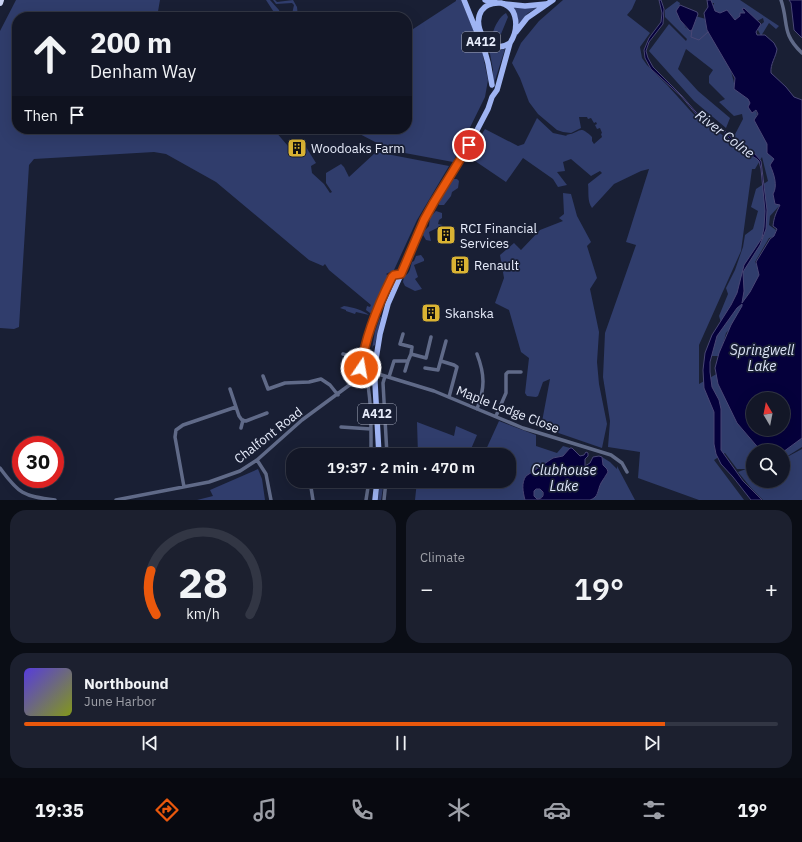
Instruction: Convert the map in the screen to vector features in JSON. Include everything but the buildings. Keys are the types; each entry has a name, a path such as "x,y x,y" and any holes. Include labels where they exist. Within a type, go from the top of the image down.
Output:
{"main road":[{"name":"A412","path":"464,0 478,25"},
{"name":"A412","path":"464,0 486,58 492,85"},
{"path":"485,0 505,4 513,12 516,20 516,32 510,44 504,47 490,45 478,25 478,17 481,11 491,4 497,3"},
{"name":"A412","path":"516,32 527,18 553,0"},
{"name":"A412","path":"505,4 525,6 546,4"},
{"name":"A412","path":"486,40 491,68 492,97"},
{"name":"A412","path":"379,448 375,373 380,334 384,317 390,299 424,220 463,157 492,97 497,90 510,44"},
{"path":"375,500 376,488"}],"street":[{"path":"781,0 787,34 802,53"},
{"path":"371,448 368,387 361,369 362,360 380,300 392,277 394,275 401,274"},
{"path":"403,334 400,344 412,347 405,371"},
{"path":"411,354 426,358 431,337"},
{"path":"425,368 437,371 439,369 446,341"},
{"path":"343,354 362,360"},
{"path":"476,354 482,370 484,382 477,409"},
{"path":"387,448 383,383 394,361 408,362"},
{"path":"441,361 457,367 449,397"},
{"path":"496,416 506,393 506,374 508,372 520,372"},
{"path":"364,375 375,373"},
{"name":"Maple Lodge Close","path":"375,373 434,391 539,433 611,455 622,463 627,472"},
{"name":"Chalfont Road","path":"116,500 209,482 232,475 257,460 299,422 364,375"},
{"path":"263,376 268,389 285,383 309,382 321,379 330,385 338,394"},
{"path":"230,389 239,416 243,420"},
{"path":"184,487 175,437 176,430 183,425 236,407"},
{"path":"243,420 267,413"},
{"path":"262,415 264,421"},
{"path":"241,428 243,420"},
{"path":"341,427 371,429"},
{"path":"257,460 265,472 271,500"},
{"path":"0,468 15,487 24,494 55,500"},
{"path":"311,488 313,500"},
{"path":"366,500 368,488"},
{"path":"384,500 385,488"}],"shaded area":[{"path":"16,0 160,0 158,12 12,12 12,134 278,134 288,146 299,155 303,150 301,148 304,146 306,147 316,163 311,166 312,173 324,184 330,193 332,192 326,183 326,173 341,164 349,177 376,152 449,166 417,220 394,270 386,274 389,278 373,312 370,313 366,310 367,306 370,307 371,305 329,270 325,264 323,266 309,260 216,182 166,154 154,152 34,159 29,165 19,327 14,329 0,328 0,31"},
{"path":"266,0 270,0 280,12 274,12"},
{"path":"273,0 277,2 293,0 297,7 298,12 292,12 294,5 292,3 276,4"},
{"path":"461,0 484,55 488,80 485,97 453,162 378,148 379,144 360,134 412,134 412,30 456,1"},
{"path":"563,0 636,0 632,9 627,15 650,33 640,47 642,58 696,117 731,142 743,119 742,114 734,116 719,102 725,99 709,83 709,76 713,70 686,49 678,69 698,91 730,118 726,128 694,101 649,51 669,24 686,41 687,39 665,17 665,10 677,1 680,3 678,12 686,28 691,29 695,16 706,19 731,71 735,89 749,98 752,112 756,111 757,114 755,120 760,127 775,159 775,174 781,204 770,216 769,225 776,230 774,237 769,238 755,262 761,273 742,316 726,333 720,356 711,356 715,339 722,326 719,316 728,294 726,288 735,270 743,247 745,235 753,229 758,211 751,207 756,189 768,181 762,157 755,169 752,169 741,251 699,345 699,384 720,372 731,407 746,422 746,436 759,436 767,444 746,444 746,469 737,469 725,453 714,460 744,500 699,500 638,478 640,452 608,447 610,421 603,377 605,333 636,245 626,242 649,169 641,171 614,184 592,208 589,199 588,184 602,173 600,171 591,176 571,159 563,162 565,171 557,172 567,185 558,187 553,179 523,158 506,182 475,161 471,148 477,142 485,129 518,146 524,144 537,118 553,133 567,136 566,135 582,130 592,137 594,144 602,137 600,128 597,129 595,125 597,124 596,122 594,123 591,118 588,119 587,117 579,117 581,128 571,133 557,130 538,114 529,102 520,78 512,63 521,43 539,21"},
{"path":"710,0 740,0 779,26 776,29 769,23 761,36 758,27 764,22 763,18 757,21 735,22 715,13 711,7 714,3"},
{"path":"513,7 537,8 528,13 519,24"},
{"path":"506,13 508,17 501,34 493,33 498,22"},
{"path":"489,48 498,50 505,49 492,90 493,70"},
{"path":"453,179 457,179 459,181 458,188 452,192 451,196 444,205 439,205 437,202"},
{"path":"563,193 571,194 577,216 591,242 587,246 597,278 590,289 599,332 597,362 599,384 607,424 602,448 541,427 550,379 543,382 538,396 527,396 525,393 529,358 521,352 509,310 495,303 504,278 500,255 514,243 521,250 540,230 563,221 559,218 564,214"},
{"path":"436,211 442,213 442,218 439,220 438,224 443,225 429,232 431,241 426,240 423,235 424,231 429,226 430,217"},
{"path":"421,255 424,261 414,265 418,277 415,279 422,289 415,291 405,286 403,282 404,276 409,272 412,262 416,256"},
{"path":"344,306 357,309 369,315 356,312 355,314 340,308"},
{"path":"380,317 375,345 372,349 375,331"},
{"path":"499,421 536,435 536,446 557,453 563,446 570,448 563,456 553,458 526,476 523,488 525,500 415,500 416,488 516,488 516,448 487,448"},
{"path":"417,422 454,436 456,426 477,435 471,448 418,448"},
{"path":"802,436 802,447 790,454 790,445"},
{"path":"802,449 802,500 763,500 751,488 790,488 790,455"},
{"path":"602,457 617,469 617,466 635,500 590,500 595,497 608,472 603,465"},
{"path":"258,469 262,479 265,500 197,500 213,496 210,490"},
{"path":"746,469 746,482 738,472"},
{"path":"379,488 383,488 381,500 378,500"},
{"path":"536,489 540,489 542,490 542,498 536,499 533,496 533,492"}],"water":[{"name":"Springwell Lake","path":"659,0 661,0 664,9 663,24 649,42 646,51 653,67 682,96 702,119 722,128 739,146 754,153 761,161 767,210 766,229 760,245 743,272 744,291 742,303 759,275 756,262 770,239 774,236 777,229 773,226 775,215 780,205 775,204 773,194 775,184 770,165 774,159 767,153 767,144 754,120 758,114 756,110 752,113 748,107 750,103 748,99 734,89 735,78 707,30 704,13 708,7 707,0 711,0 715,11 720,13 727,10 735,20 740,16 740,13 745,13 742,9 744,8 761,24 756,32 757,35 765,35 774,43 777,49 771,67 771,73 794,97 802,100 802,438 790,447 790,444 755,444 748,436 790,436 790,392 746,392 746,434 737,423 718,384 715,368 719,353 742,304 737,308 717,336 710,362 712,387 719,400 721,409 721,450 746,484 746,488 750,488 762,500 751,500 721,464 716,454 714,444 714,412 704,388 703,370 705,353 712,335 737,293 744,265 762,238 765,211 761,169 757,159 737,147 721,129 702,121 681,96 651,69 645,58 644,50 649,38 661,22 662,13"},
{"path":"789,0 802,0 802,38 794,30 791,3"},
{"path":"680,5 697,12 698,14 692,30 690,31 680,20 676,11"},
{"name":"Clubhouse Lake","path":"570,448 572,448 580,456 584,455 586,452 588,453 588,456 585,459 585,466 590,463 593,457 602,457 603,465 608,472 595,497 590,500 525,500 523,485 526,476 553,458 563,456","holes":["536,489 540,489 543,492 543,496 537,499 534,496 534,491"]}],"waterway":[{"path":"692,30 691,37 699,40 708,32"}],"place":[{"name":"Woodoaks Farm","path":"297,148"},
{"name":"RCI Financial Services","path":"446,235"},
{"name":"Renault","path":"460,265"},
{"name":"Skanska","path":"431,313"}],"route":[{"path":"361,368 380,300 392,277 394,275 401,274 424,220 469,145"}],"water label":[{"name":"River Colne","path":"725,134"}]}
